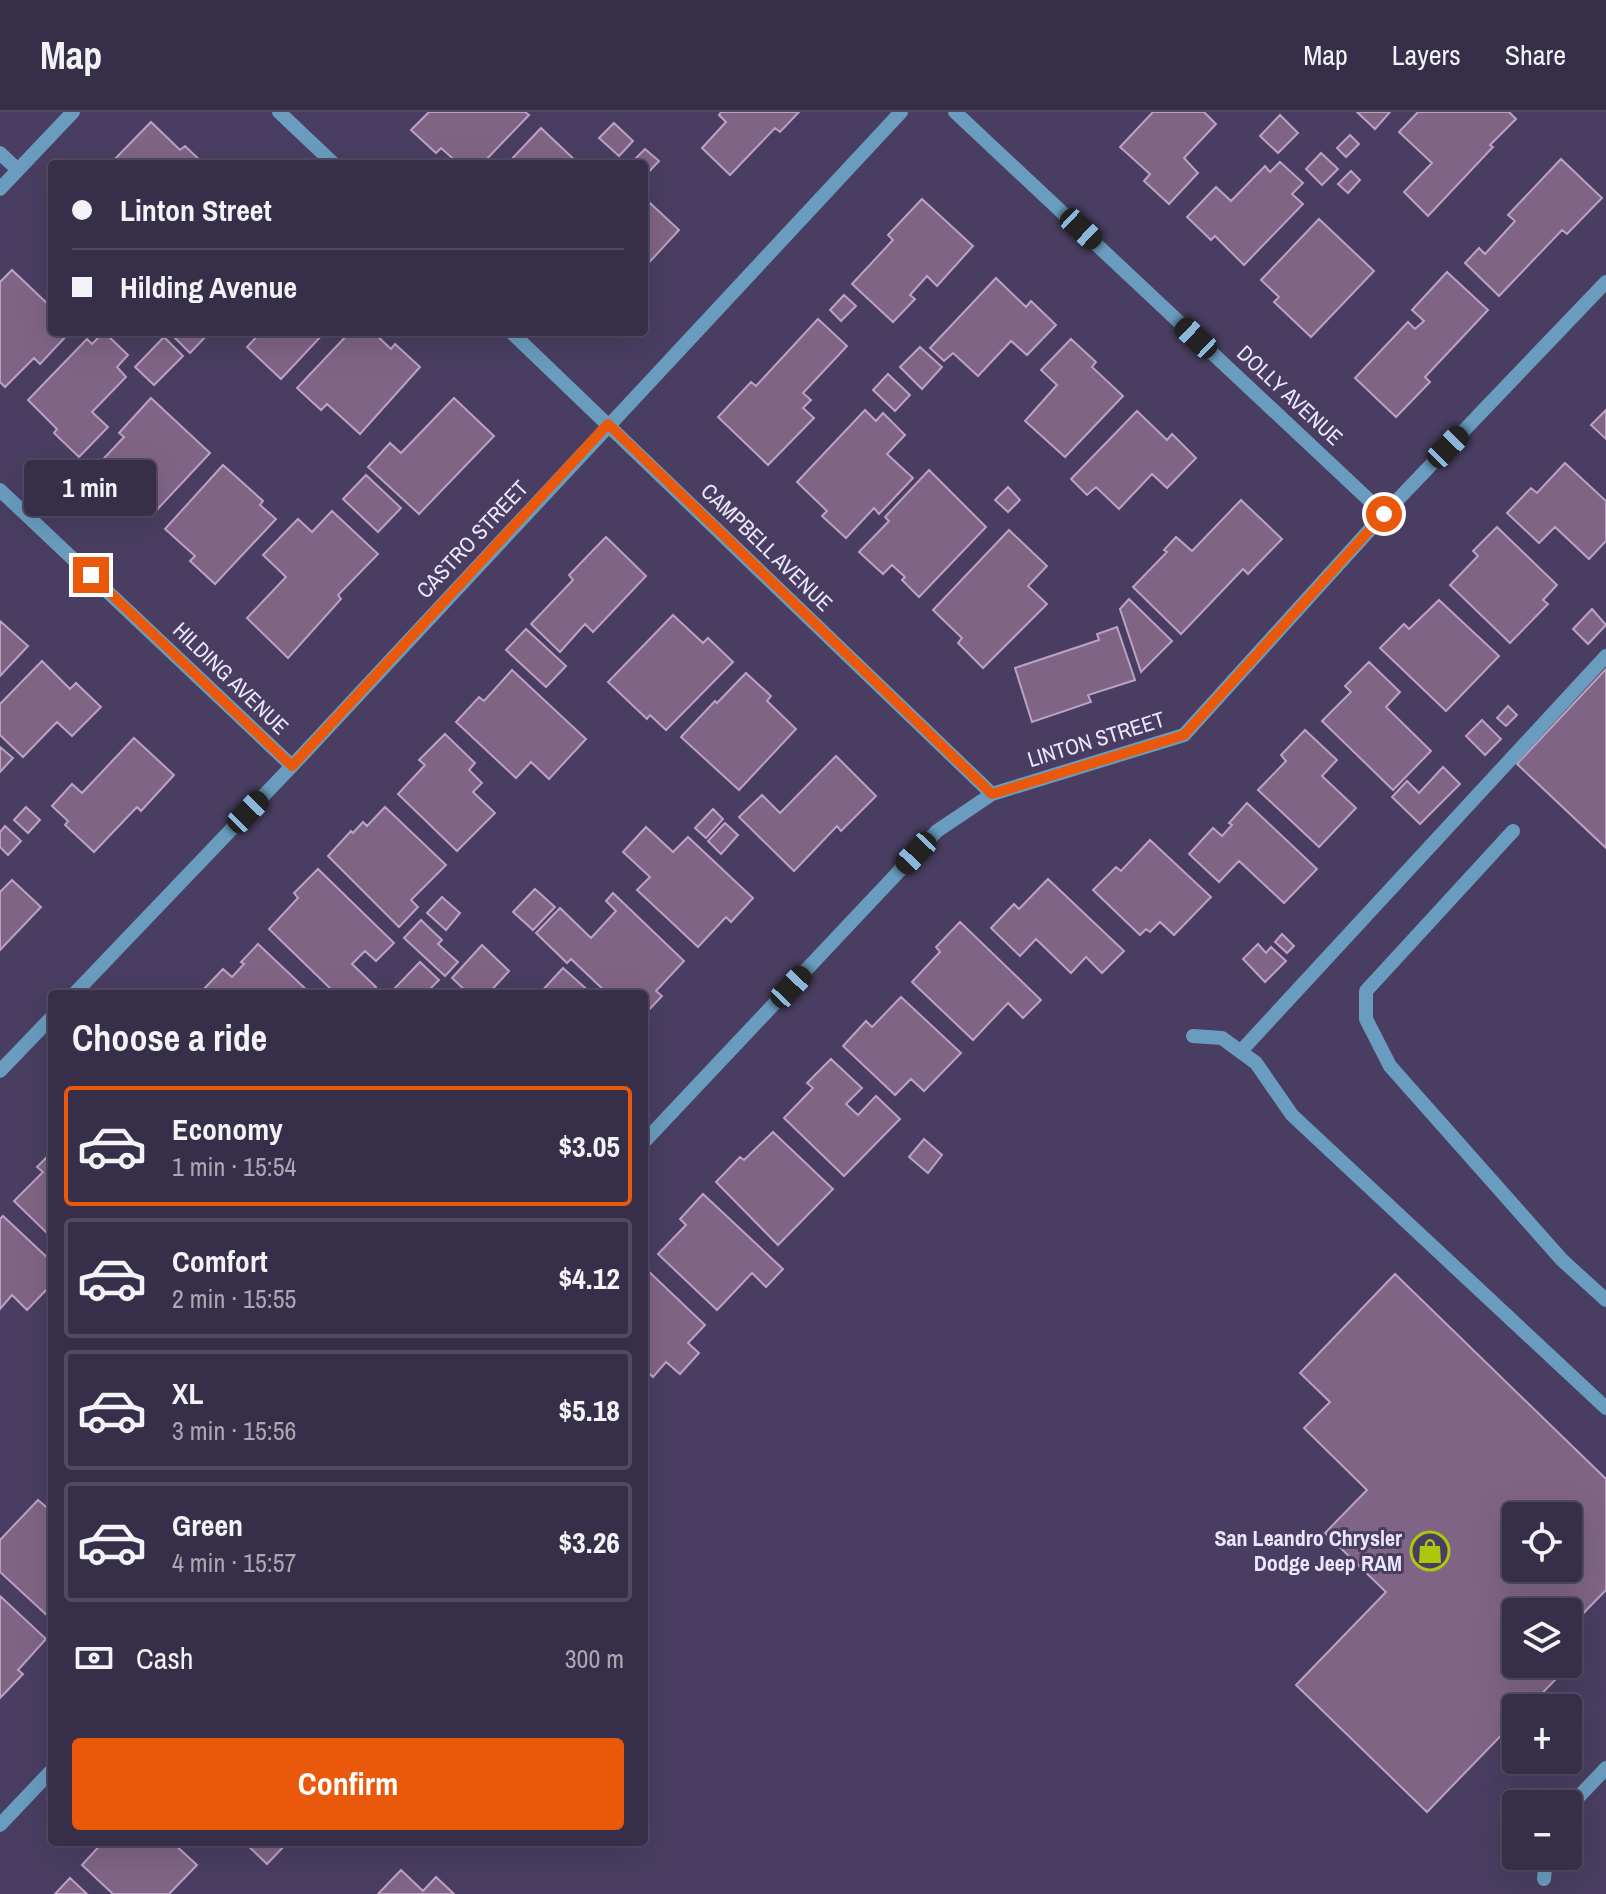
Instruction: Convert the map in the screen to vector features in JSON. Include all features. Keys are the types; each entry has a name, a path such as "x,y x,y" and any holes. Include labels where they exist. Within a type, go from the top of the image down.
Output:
{"street":[{"path":"0,189 73,112"},
{"path":"279,112 330,160"},
{"name":"CASTRO STREET","path":"78,990 292,766 901,112"},
{"name":"DOLLY AVENUE","path":"955,112 1384,514"},
{"path":"0,153 18,170"},
{"name":"LINTON STREET","path":"648,1138 937,831 992,794 1184,735 1384,514 1606,282"},
{"name":"CAMPBELL AVENUE","path":"515,336 992,794"},
{"name":"HILDING AVENUE","path":"0,490 292,766"},
{"path":"1241,1051 1606,656"},
{"path":"1513,831 1366,991 1366,1019 1390,1066 1562,1260 1606,1300"},
{"path":"0,1071 48,1021"},
{"path":"1193,1036 1222,1038 1256,1063 1292,1115 1606,1408"},
{"path":"1582,1793 1606,1768"},
{"path":"0,1825 48,1774"},
{"path":"1544,1879 1545,1870"}],"building":[{"path":"429,112 525,112 529,115 486,160 454,160 441,148 436,153 411,130"},
{"path":"721,112 799,112 780,132 775,128 730,175 702,148 726,122 719,115"},
{"path":"1153,112 1204,112 1216,124 1184,158 1198,173 1169,204 1144,181 1150,174 1120,147"},
{"path":"1357,112 1390,112 1375,129"},
{"path":"1418,112 1509,112 1516,119 1428,216 1404,192 1432,163 1399,132"},
{"path":"1280,115 1298,133 1278,153 1260,136"},
{"path":"151,122 180,150 185,146 200,160 114,160"},
{"path":"614,123 633,141 619,156 599,138"},
{"path":"541,128 575,160 511,160"},
{"path":"1350,135 1359,144 1346,157 1337,148"},
{"path":"645,149 659,161 648,173 648,160 634,160"},
{"path":"1321,153 1338,169 1322,185 1306,169"},
{"path":"1561,159 1602,198 1567,234 1562,230 1499,296 1465,263 1479,248 1485,254 1515,221 1508,215"},
{"path":"1280,162 1303,183 1292,194 1303,204 1244,265 1215,236 1211,240 1187,217 1216,187 1231,201 1265,166 1270,172"},
{"path":"1351,171 1360,180 1348,193 1338,184"},
{"path":"922,199 973,246 937,286 927,276 910,295 915,299 893,322 852,284 893,240 888,235"},
{"path":"650,203 679,230 648,264"},
{"path":"1319,219 1374,271 1311,337 1274,302 1279,297 1261,280"},
{"path":"12,270 48,304 48,336 66,336 40,364 34,358 5,387 0,382 0,282"},
{"path":"1447,272 1488,310 1425,377 1430,382 1396,417 1355,378 1408,322 1415,329 1424,321 1412,310"},
{"path":"996,278 1026,307 1031,301 1056,325 1027,355 1011,341 978,376 953,353 944,361 930,348"},
{"path":"844,295 856,306 841,321 830,310"},
{"path":"818,319 847,346 803,393 811,400 803,408 814,418 768,465 718,417 751,382 756,386"},
{"path":"100,336 108,336 128,355 117,367 126,377 92,412 108,427 79,457 54,433 57,429 28,400 87,339 92,344"},
{"path":"173,336 206,336 190,353"},
{"path":"257,336 321,336 281,379 247,347"},
{"path":"346,336 377,336 391,349 395,344 420,367 360,434 327,404 321,410 297,388"},
{"path":"164,337 183,356 154,385 135,367"},
{"path":"1071,339 1096,362 1092,367 1123,396 1065,457 1025,421 1057,385 1041,370"},
{"path":"920,347 942,367 922,389 900,367"},
{"path":"888,374 910,395 895,411 873,390"},
{"path":"151,398 210,453 152,515 122,487 117,493 93,470 124,437 119,433"},
{"path":"454,398 494,436 419,514 368,467 390,443 401,453"},
{"path":"865,410 876,421 883,413 905,435 887,454 913,478 879,514 874,508 846,538 822,516 827,511 797,482"},
{"path":"1606,410 1606,439 1591,425"},
{"path":"1137,411 1167,440 1172,434 1196,458 1167,488 1152,474 1119,509 1096,487 1087,495 1071,479"},
{"path":"1565,463 1606,501 1606,541 1589,559 1555,527 1539,543 1507,513 1531,488 1537,493"},
{"path":"223,465 263,501 260,505 276,519 215,584 190,561 195,556 165,529"},
{"path":"929,470 986,527 919,597 892,565 883,574 859,552 889,521 885,517"},
{"path":"366,475 401,508 378,532 343,499"},
{"path":"1008,487 1020,500 1008,512 995,500"},
{"path":"1241,500 1282,539 1248,574 1243,569 1181,634 1133,587 1167,552 1164,550 1176,537 1192,551"},
{"path":"332,511 378,554 338,595 341,599 288,658 247,618 286,577 263,555 298,519 312,532"},
{"path":"1497,527 1557,585 1543,600 1548,604 1510,643 1450,585 1478,556 1473,551"},
{"path":"1009,530 1047,566 1028,586 1047,604 983,668 958,643 962,638 933,610"},
{"path":"606,537 646,576 593,632 585,624 560,652 531,624 573,580 569,575"},
{"path":"1129,599 1172,641 1141,672 1120,609"},
{"path":"1439,600 1499,656 1446,711 1380,648 1404,624 1409,629"},
{"path":"1592,609 1606,625 1588,644 1573,629"},
{"path":"673,615 703,643 708,638 733,662 666,730 650,715 647,719 608,682"},
{"path":"0,621 28,646 0,676"},
{"path":"1117,627 1135,680 1088,695 1091,702 1032,722 1015,668 1099,640 1097,634"},
{"path":"526,629 566,666 546,687 506,650"},
{"path":"42,661 70,689 76,683 101,707 72,736 57,722 23,757 0,735 0,704"},
{"path":"1369,662 1400,692 1386,707 1431,751 1393,790 1322,721 1351,692 1345,686"},
{"path":"1606,669 1606,848 1517,764"},
{"path":"512,670 586,739 549,779 531,762 516,778 456,722 479,697 484,701"},
{"path":"746,673 771,696 767,701 796,729 739,790 681,737"},
{"path":"1508,706 1517,715 1506,726 1497,718"},
{"path":"1482,720 1501,739 1485,755 1466,736"},
{"path":"1305,730 1337,760 1322,776 1356,808 1319,847 1258,790 1286,761 1281,755"},
{"path":"445,734 475,763 469,770 482,783 473,792 495,813 457,851 398,794 425,765 419,760"},
{"path":"134,738 174,775 141,811 137,807 94,852 65,825 68,821 52,806 72,784 82,793"},
{"path":"0,747 13,758 0,772"},
{"path":"836,756 876,796 841,831 837,826 794,871 739,817 762,795 780,813"},
{"path":"1443,767 1460,784 1420,824 1392,797 1407,781 1419,793"},
{"path":"1247,803 1317,869 1284,903 1239,861 1219,882 1189,854 1213,828 1222,836"},
{"path":"26,807 40,820 28,833 14,820"},
{"path":"385,807 446,865 411,900 418,907 399,927 328,856 351,831 353,833 363,822 367,826"},
{"path":"713,809 723,819 706,838 695,828"},
{"path":"725,823 738,835 721,854 708,841"},
{"path":"5,826 21,841 8,855 0,847 0,832"},
{"path":"646,827 673,852 688,837 753,898 731,922 726,917 698,947 637,890 650,877 623,852"},
{"path":"1150,840 1211,897 1174,935 1160,922 1150,932 1146,929 1140,935 1093,890 1116,867 1121,871"},
{"path":"318,869 394,943 376,961 365,951 352,964 376,987 373,990 332,990 269,929 298,898 294,893"},
{"path":"1048,879 1124,951 1102,973 1086,957 1071,973 1036,939 1020,956 991,928 1014,904 1019,909"},
{"path":"12,880 41,907 0,950 0,892"},
{"path":"535,889 555,907 533,930 513,912"},
{"path":"613,893 684,961 656,991 662,996 648,1011 648,990 604,990 571,959 567,963 536,933 560,908 591,938 616,911 606,901"},
{"path":"442,897 460,913 446,930 427,913"},
{"path":"421,920 442,940 438,944 458,962 445,976 404,938"},
{"path":"960,922 1041,1000 1023,1018 1008,1003 973,1040 912,982 940,952 936,947"},
{"path":"1282,934 1294,946 1287,953 1275,942"},
{"path":"258,944 307,990 203,990 223,969 232,977 244,964 241,962"},
{"path":"1258,944 1266,953 1271,947 1286,961 1265,982 1243,959"},
{"path":"482,945 509,971 492,990 465,990 452,978"},
{"path":"420,962 439,980 429,990 393,990"},
{"path":"563,968 588,990 543,990"},
{"path":"901,997 961,1053 924,1091 911,1079 895,1095 843,1046 866,1021 872,1027"},
{"path":"831,1059 862,1088 846,1104 858,1115 876,1096 900,1119 844,1176 784,1118 813,1088 807,1083"},
{"path":"773,1132 833,1189 778,1245 716,1182 740,1157 744,1160"},
{"path":"924,1139 942,1155 928,1173 909,1157"},
{"path":"48,1156 48,1234 14,1201 43,1172 37,1167"},
{"path":"703,1194 783,1269 766,1287 752,1273 717,1310 658,1254 686,1225 680,1219"},
{"path":"3,1216 48,1258 48,1288 27,1310 12,1295 0,1309 0,1219"},
{"path":"648,1271 705,1325 688,1343 699,1353 680,1374 666,1362 653,1377 648,1373"},
{"name":"San Leandro Chrysler Dodge Jeep RAM","path":"1395,1274 1606,1479 1606,1590 1582,1615 1582,1598 1502,1598 1502,1678 1557,1678 1542,1694 1502,1694 1502,1734 1427,1812 1296,1685 1386,1592 1325,1533 1367,1490 1304,1428 1330,1402 1300,1373"},
{"path":"38,1500 48,1509 48,1616 0,1572 0,1540"},
{"path":"0,1596 46,1639 18,1670 23,1674 0,1698"},
{"path":"99,1846 176,1846 197,1865 169,1894 113,1894 82,1865"},
{"path":"248,1846 284,1846 267,1864"},
{"path":"401,1870 423,1891 436,1877 454,1894 378,1894"},
{"path":"70,1878 87,1894 55,1894"}],"place":[{"name":"San Leandro Chrysler Dodge Jeep RAM","path":"1430,1551"}],"route":[{"path":"91,575 292,766 608,424 992,794 1184,735 1384,514"}]}
